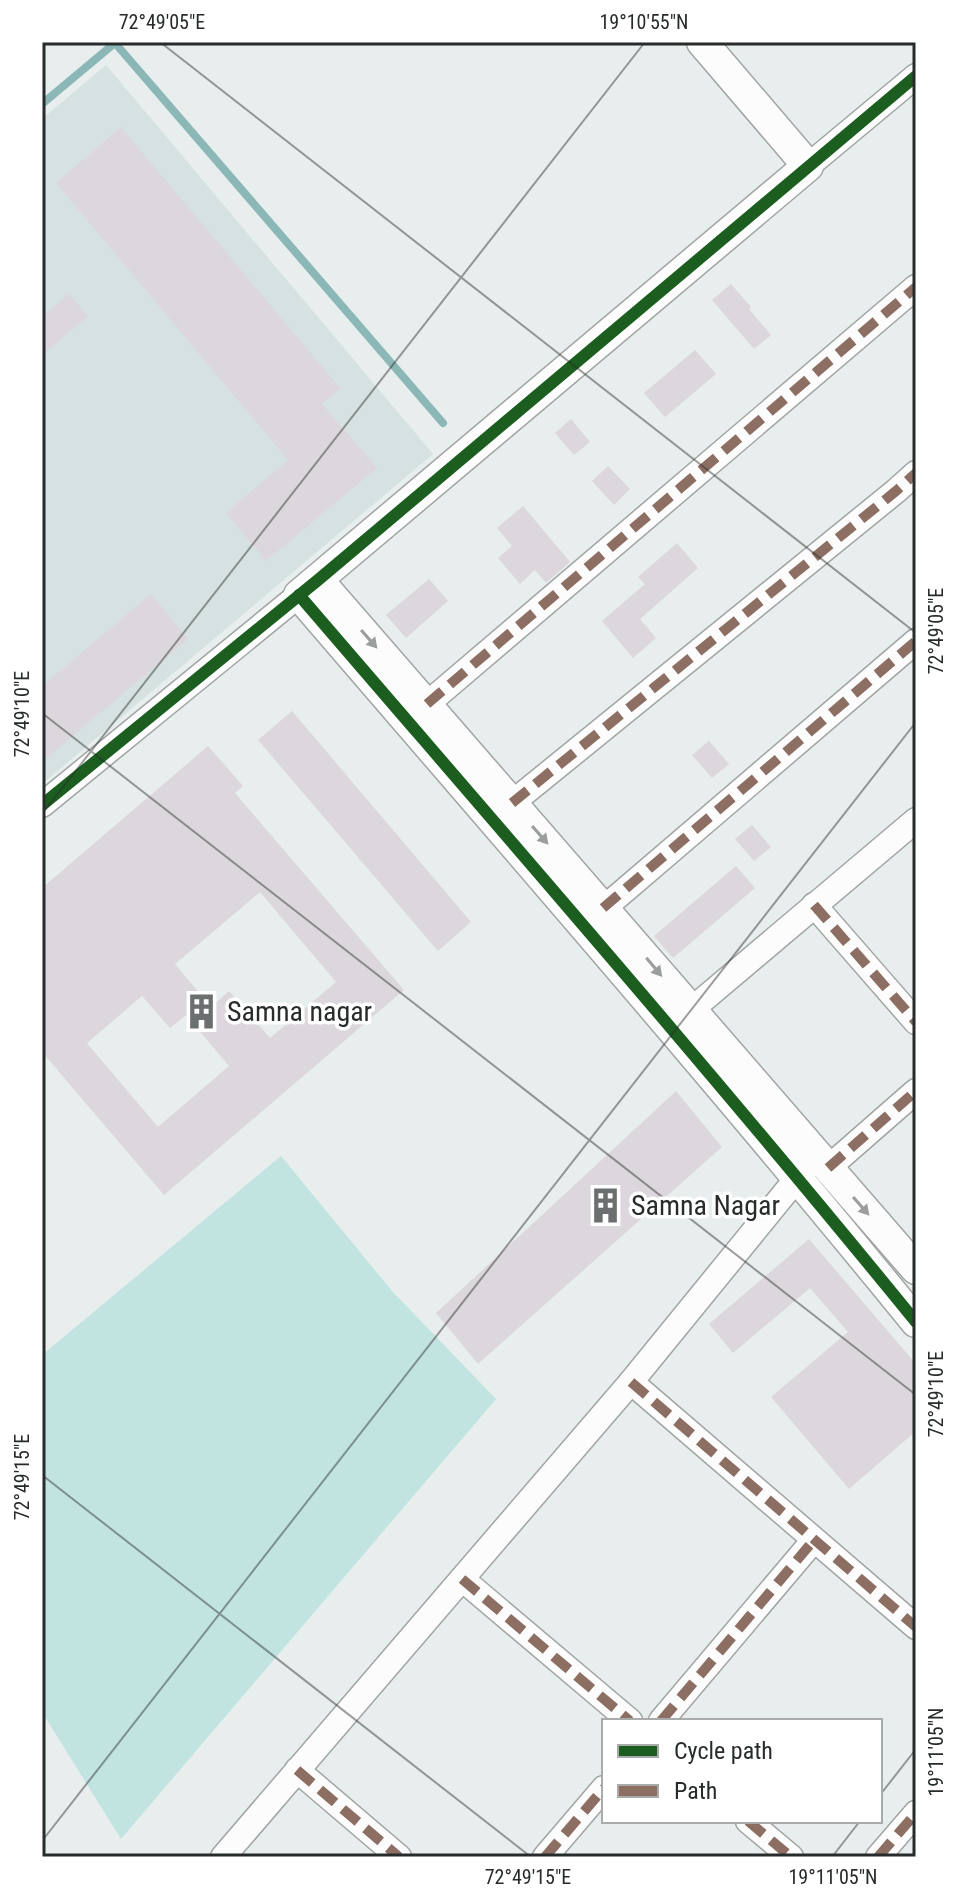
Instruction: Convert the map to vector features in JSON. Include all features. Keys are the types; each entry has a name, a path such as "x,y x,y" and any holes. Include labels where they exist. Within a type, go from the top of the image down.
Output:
{"street":[{"path":"702,42 808,166"},
{"path":"42,805 309,588 916,76"},
{"path":"427,704 916,287"},
{"path":"512,803 916,473"},
{"path":"309,588 427,704 512,803 593,917"},
{"path":"309,588 680,1019 814,1167 916,1269"},
{"path":"593,917 916,641"},
{"path":"680,1019 916,820"},
{"path":"814,905 916,1022"},
{"path":"223,1857 814,1167 916,1091"},
{"path":"814,1167 916,1322"},
{"path":"631,1382 916,1627"},
{"path":"663,1719 814,1540"},
{"path":"462,1579 628,1719"},
{"path":"297,1770 399,1857"},
{"path":"545,1857 602,1790"},
{"path":"878,1857 916,1813"},
{"path":"750,1823 791,1857"}],"shaded area":[{"path":"106,65 433,454 42,784 42,119"},
{"path":"281,1156 392,1291 496,1399 121,1839 42,1712 42,1355"}],"building":[{"path":"121,127 340,388 322,404 377,468 266,561 226,513 288,460 56,183"},
{"path":"731,284 771,335 754,349 712,300"},
{"path":"69,294 88,316 42,355 42,317"},
{"path":"695,350 716,374 665,417 644,393"},
{"path":"571,419 590,442 574,455 555,433"},
{"path":"608,466 630,489 614,505 592,481"},
{"path":"523,506 570,562 546,583 535,570 520,584 498,558 512,546 497,528"},
{"path":"677,543 698,568 640,619 656,638 633,658 602,621 645,584 638,577"},
{"path":"429,579 448,601 406,638 386,615"},
{"path":"151,594 188,639 42,762 42,686"},
{"path":"292,711 471,922 438,951 258,740"},
{"path":"709,741 729,764 712,778 692,755"},
{"name":"Samna nagar","path":"208,746 243,786 235,793 404,990 164,1195 42,1052 42,888","holes":["260,892 336,982 270,1038 229,991 211,1007 175,964","142,996 170,1028 186,1015 229,1066 158,1127 87,1043"]},
{"path":"752,825 771,847 754,861 735,839"},
{"path":"736,866 755,888 673,958 654,936"},
{"name":"Samna Nagar","path":"676,1091 722,1147 478,1364 436,1313"},
{"path":"809,1239 916,1364 916,1431 849,1489 771,1397 848,1332 810,1288 733,1353 709,1324"}],"waterway":[{"path":"42,104 116,42"},
{"path":"115,43 443,423"}],"marked path":[{"path":"427,704 916,287"},
{"path":"512,803 916,473"},
{"path":"603,908 916,641"},
{"path":"814,905 916,1022"},
{"path":"828,1168 916,1091"},
{"path":"631,1382 916,1627"},
{"path":"663,1719 814,1540"},
{"path":"462,1579 628,1719"},
{"path":"297,1770 399,1857"},
{"path":"545,1857 602,1790"},
{"path":"878,1857 916,1813"},
{"path":"750,1823 791,1857"}],"cycle path":[{"path":"42,805 318,580 916,76"},
{"path":"299,595 687,1047 916,1322"}],"place":[{"name":"Samna nagar","path":"201,1011"},
{"name":"Samna Nagar","path":"605,1205"}]}
